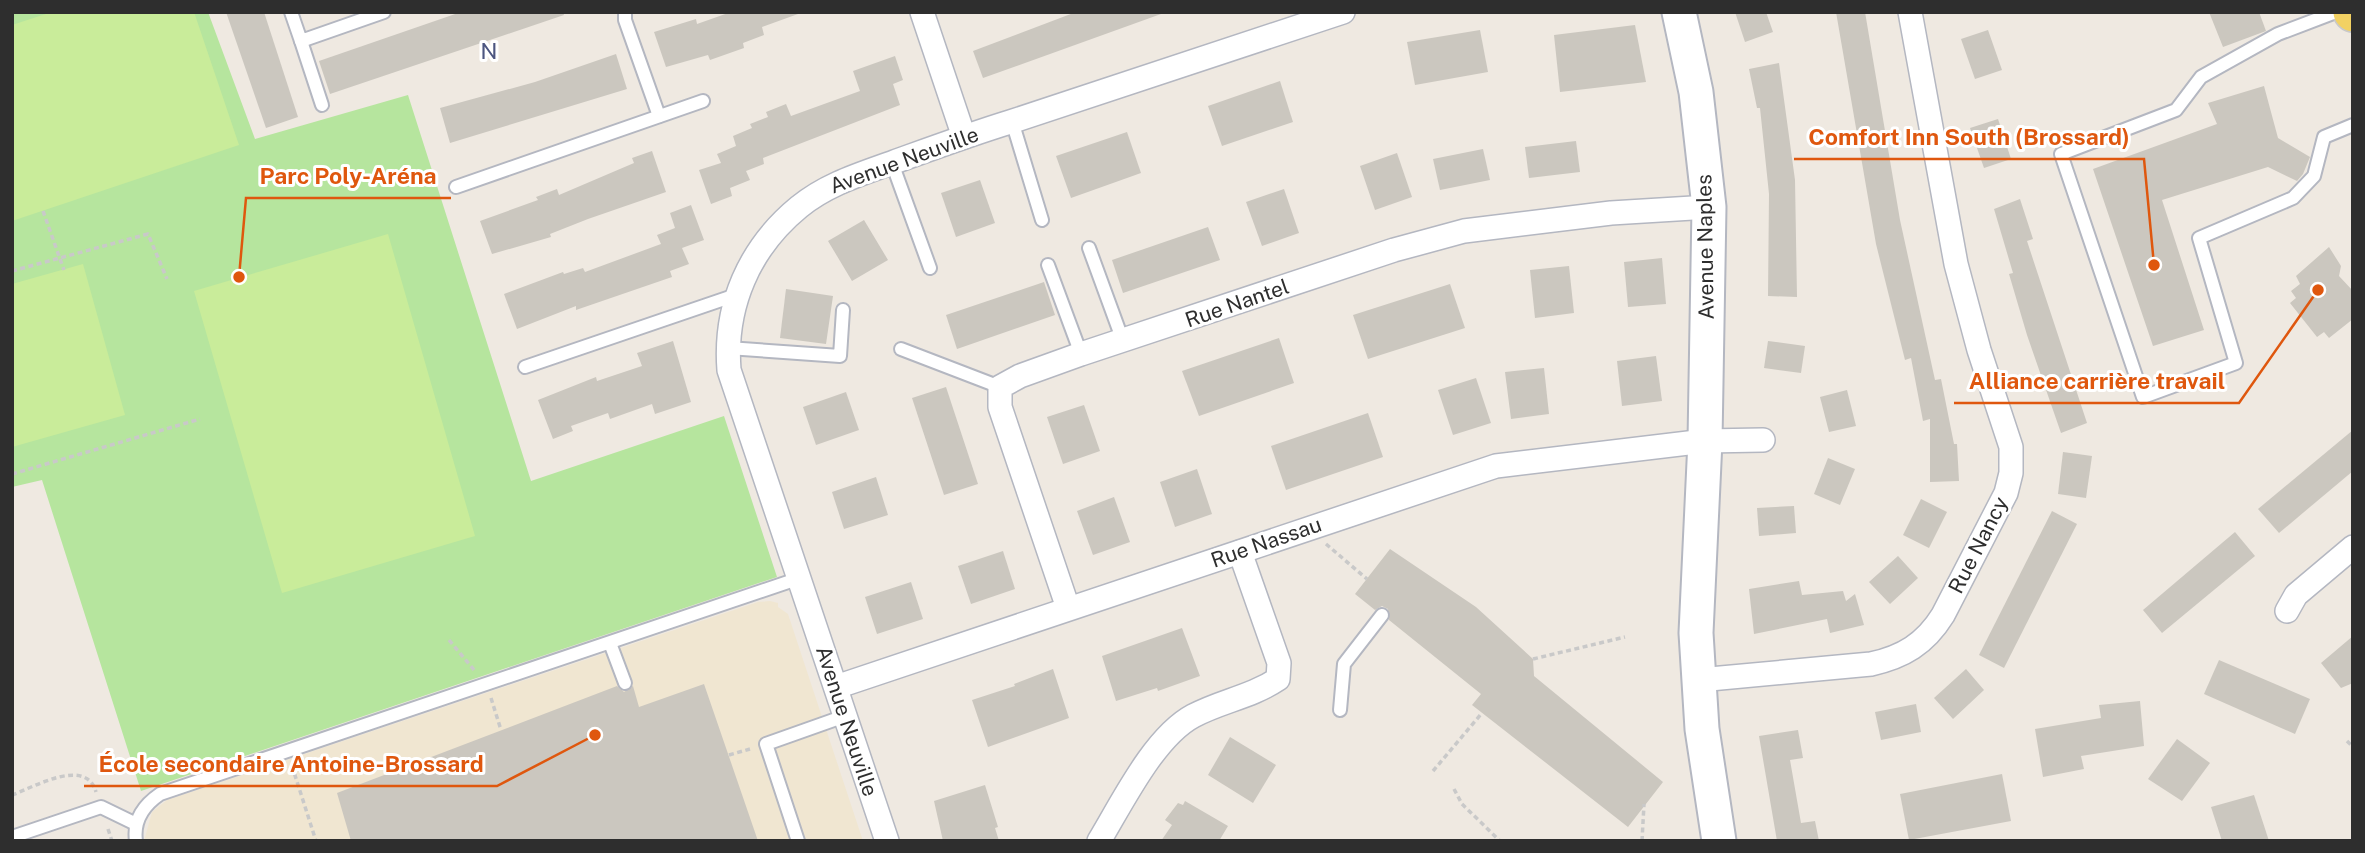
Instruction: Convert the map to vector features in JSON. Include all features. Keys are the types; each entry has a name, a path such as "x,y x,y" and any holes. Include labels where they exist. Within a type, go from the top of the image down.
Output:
{"street":[{"path":"922,12 964,137"},
{"name":"Avenue Neuville","path":"887,841 729,370 727,348 736,295 762,245 799,206 818,192 844,180 964,137 1343,12"},
{"name":"Avenue Naples","path":"1679,12 1696,92 1709,207 1705,441 1697,582 1699,680 1707,765 1720,841"},
{"name":"Rue Nancy","path":"1699,680 1871,664 1896,658 1916,647 1933,632 1943,615 2006,493 2011,473 2011,447 1979,350 1956,264 1910,12"},
{"name":"Rue Nantel","path":"1000,387 1020,376 1081,354 1394,250 1464,231 1611,213 1709,207"},
{"path":"1000,387 1000,407 1068,608"},
{"path":"1705,441 1763,440"},
{"name":"Rue Nassau","path":"836,687 1496,466 1705,441"},
{"path":"2287,611 2295,595 2353,547"},
{"path":"1099,841 1149,760 1173,730 1194,716 1264,688 1278,678 1279,663 1240,552"}],"lane":[{"path":"291,12 322,105"},
{"path":"301,41 384,12"},
{"path":"625,12 625,20 659,116"},
{"path":"2336,12 2278,34 2201,78 2176,110 2061,155 2143,397 2236,362 2199,238 2293,198 2314,176 2324,137 2353,125"},
{"path":"456,187 703,101"},
{"path":"1012,121 1042,220"},
{"path":"892,163 930,268"},
{"path":"1089,248 1123,341"},
{"path":"1048,265 1081,354"},
{"path":"525,366 736,295"},
{"path":"727,348 840,356 843,310"},
{"path":"901,349 1000,387"},
{"path":"136,841 136,824 146,804 160,793 800,578"},
{"path":"1340,710 1344,664 1382,615"},
{"path":"610,643 625,683"},
{"path":"798,841 766,744 845,716"},
{"path":"12,836 101,807 136,824"}],"path":[{"path":"43,211 64,270"},
{"path":"12,271 148,234 167,279"},
{"path":"12,474 200,419"},
{"path":"1308,528 1367,579"},
{"path":"1533,660 1625,636"},
{"path":"449,640 487,684 501,730"},
{"path":"1433,771 1482,713"},
{"path":"2347,741 2353,747"},
{"path":"729,755 766,744"},
{"path":"287,751 316,841"},
{"path":"12,795 76,773 87,777 94,786 112,841"},
{"path":"1454,789 1462,804 1500,841"},
{"path":"1642,841 1644,804"}],"shaded area":[{"path":"758,602 778,603 778,607 788,614 863,841 144,841 152,812 167,800"}],"green space":[{"path":"12,12 208,12 255,139 408,95 531,481 724,416 777,577 141,791 42,480 12,487"},
{"path":"52,12 194,12 239,145 12,221 12,25"},
{"path":"388,234 475,536 282,593 194,291"},
{"path":"83,264 125,415 12,447 12,284"}],"building":[{"path":"226,12 264,12 298,117 266,128"},
{"path":"461,12 563,12 564,15 330,94 319,61"},
{"path":"731,12 798,14 762,27 764,35 743,43 744,48 710,60 708,55 666,67 654,32 696,19 697,24"},
{"path":"1076,12 1161,14 983,78 973,51"},
{"path":"1735,12 1766,12 1773,32 1745,42"},
{"path":"1836,12 1865,12 1900,220 1935,380 1941,379 1954,444 1957,444 1959,481 1930,482 1930,419 1923,421 1911,358 1905,360 1876,244"},
{"path":"2209,12 2259,12 2266,31 2223,47"},
{"path":"1635,25 1646,82 1560,92 1554,35"},
{"path":"1480,30 1488,72 1415,85 1407,42"},
{"path":"1988,30 2002,70 1975,79 1961,39"},
{"path":"616,54 627,89 450,143 440,108 535,82"},
{"path":"895,56 903,80 893,84 900,105 763,158 764,164 746,171 750,180 730,188 732,196 711,204 699,170 721,163 717,154 736,146 733,136 752,128 750,124 768,117 766,112 786,104 791,116 860,91 853,71"},
{"path":"1779,63 1795,180 1797,297 1768,296 1769,194 1760,108 1757,108 1749,69"},
{"path":"1280,81 1293,122 1222,146 1208,106"},
{"path":"2264,86 2278,138 2310,157 2303,174 2297,181 2268,167 2162,200 2204,330 2153,346 2093,169 2217,124 2208,103"},
{"path":"1998,119 2011,159 1984,168 1970,128"},
{"path":"1127,132 1141,173 1071,198 1056,156"},
{"path":"1576,141 1580,172 1529,178 1525,147"},
{"path":"1483,149 1490,180 1440,190 1433,159"},
{"path":"652,151 666,192 588,219 550,234 551,237 492,254 480,221 538,200 536,197 557,189 559,195 634,163 632,158"},
{"path":"1397,153 1412,197 1375,210 1360,166"},
{"path":"980,180 995,223 956,237 941,193"},
{"path":"1284,189 1299,233 1262,246 1246,202"},
{"path":"2020,199 2033,239 2027,241 2087,423 2061,433 2027,335 2009,274 2013,273 1994,209"},
{"path":"691,205 704,240 682,248 689,264 670,271 672,277 576,310 576,306 517,329 504,294 563,272 564,274 583,268 585,272 661,244 657,235 675,228 670,213"},
{"path":"864,220 888,260 852,281 828,241"},
{"path":"1208,227 1220,260 1123,293 1112,260"},
{"path":"2329,247 2341,266 2339,276 2353,291 2353,319 2329,338 2324,332 2317,337 2290,303 2296,298 2291,291 2300,284 2296,276"},
{"path":"1662,258 1666,304 1628,307 1624,262"},
{"path":"1569,266 1574,313 1535,318 1530,270"},
{"path":"1044,282 1055,315 957,349 946,315"},
{"path":"1450,284 1465,328 1368,359 1353,315"},
{"path":"786,289 833,296 826,344 780,338"},
{"path":"1279,338 1294,383 1199,416 1182,371"},
{"path":"673,341 691,402 655,414 652,404 610,419 608,413 571,426 573,431 553,439 538,400 596,377 597,381 642,366 637,353"},
{"path":"1768,341 1805,346 1801,373 1764,368"},
{"path":"1656,356 1662,401 1622,406 1617,361"},
{"path":"1544,368 1549,414 1511,419 1505,372"},
{"path":"1476,378 1491,423 1453,435 1438,390"},
{"path":"946,387 978,484 944,495 912,398"},
{"path":"1847,390 1856,426 1829,432 1820,397"},
{"path":"846,392 859,430 816,445 803,407"},
{"path":"1084,405 1100,451 1063,464 1047,417"},
{"path":"1368,413 1383,457 1286,490 1271,446"},
{"path":"2353,430 2353,471 2279,533 2258,509"},
{"path":"2063,452 2092,456 2086,498 2058,494"},
{"path":"1828,458 1855,469 1840,505 1814,494"},
{"path":"1197,469 1212,514 1175,527 1160,482"},
{"path":"876,477 888,515 844,529 832,492"},
{"path":"1114,497 1130,542 1093,555 1077,511"},
{"path":"1921,499 1947,512 1929,548 1903,535"},
{"path":"1794,506 1796,533 1759,536 1757,508"},
{"path":"2052,511 2077,524 2004,668 1979,655"},
{"path":"2235,532 2255,556 2162,633 2143,610"},
{"path":"1390,549 1476,607 1533,659 1534,676 1663,782 1628,827 1472,705 1481,694 1389,620 1388,609 1382,606 1375,610 1355,594"},
{"path":"1003,551 1015,589 971,604 958,566"},
{"path":"1898,556 1918,578 1890,604 1869,582"},
{"path":"1799,581 1802,595 1843,591 1846,601 1855,594 1864,625 1830,633 1827,619 1754,634 1749,589"},
{"path":"911,582 923,619 877,634 865,597"},
{"path":"1182,628 1200,676 1158,691 1157,688 1116,701 1102,656"},
{"path":"2353,636 2353,683 2341,688 2321,663"},
{"path":"2219,660 2310,699 2295,734 2204,694"},
{"path":"1053,669 1069,718 988,747 972,700 1015,686 1014,684"},
{"path":"1966,669 1984,690 1953,719 1934,698"},
{"path":"704,684 758,841 351,841 337,793 617,686 624,692 633,686 639,707"},
{"path":"2140,701 2144,746 2081,756 2084,769 2043,777 2035,729 2101,718 2099,705"},
{"path":"1916,704 1921,732 1881,740 1875,712"},
{"path":"1798,730 1803,758 1790,760 1801,823 1815,821 1819,841 1777,841 1759,736"},
{"path":"1230,737 1276,765 1253,803 1208,775"},
{"path":"2177,739 2210,763 2182,801 2148,779"},
{"path":"2002,774 2011,821 1909,840 1900,794"},
{"path":"985,785 998,827 995,828 999,841 943,841 934,801"},
{"path":"2254,795 2269,841 2222,841 2211,807"},
{"path":"1185,801 1228,826 1219,841 1161,841 1172,825 1165,820 1178,803 1183,805"}],"place":[{"name":"Comfort Inn South (Brossard)","path":"2154,265"},
{"name":"Parc Poly-Aréna","path":"239,277"},
{"name":"Alliance carrière travail","path":"2318,290"},
{"name":"École secondaire Antoine-Brossard","path":"595,735"}],"district":[{"name":"N","path":"490,50"}]}
